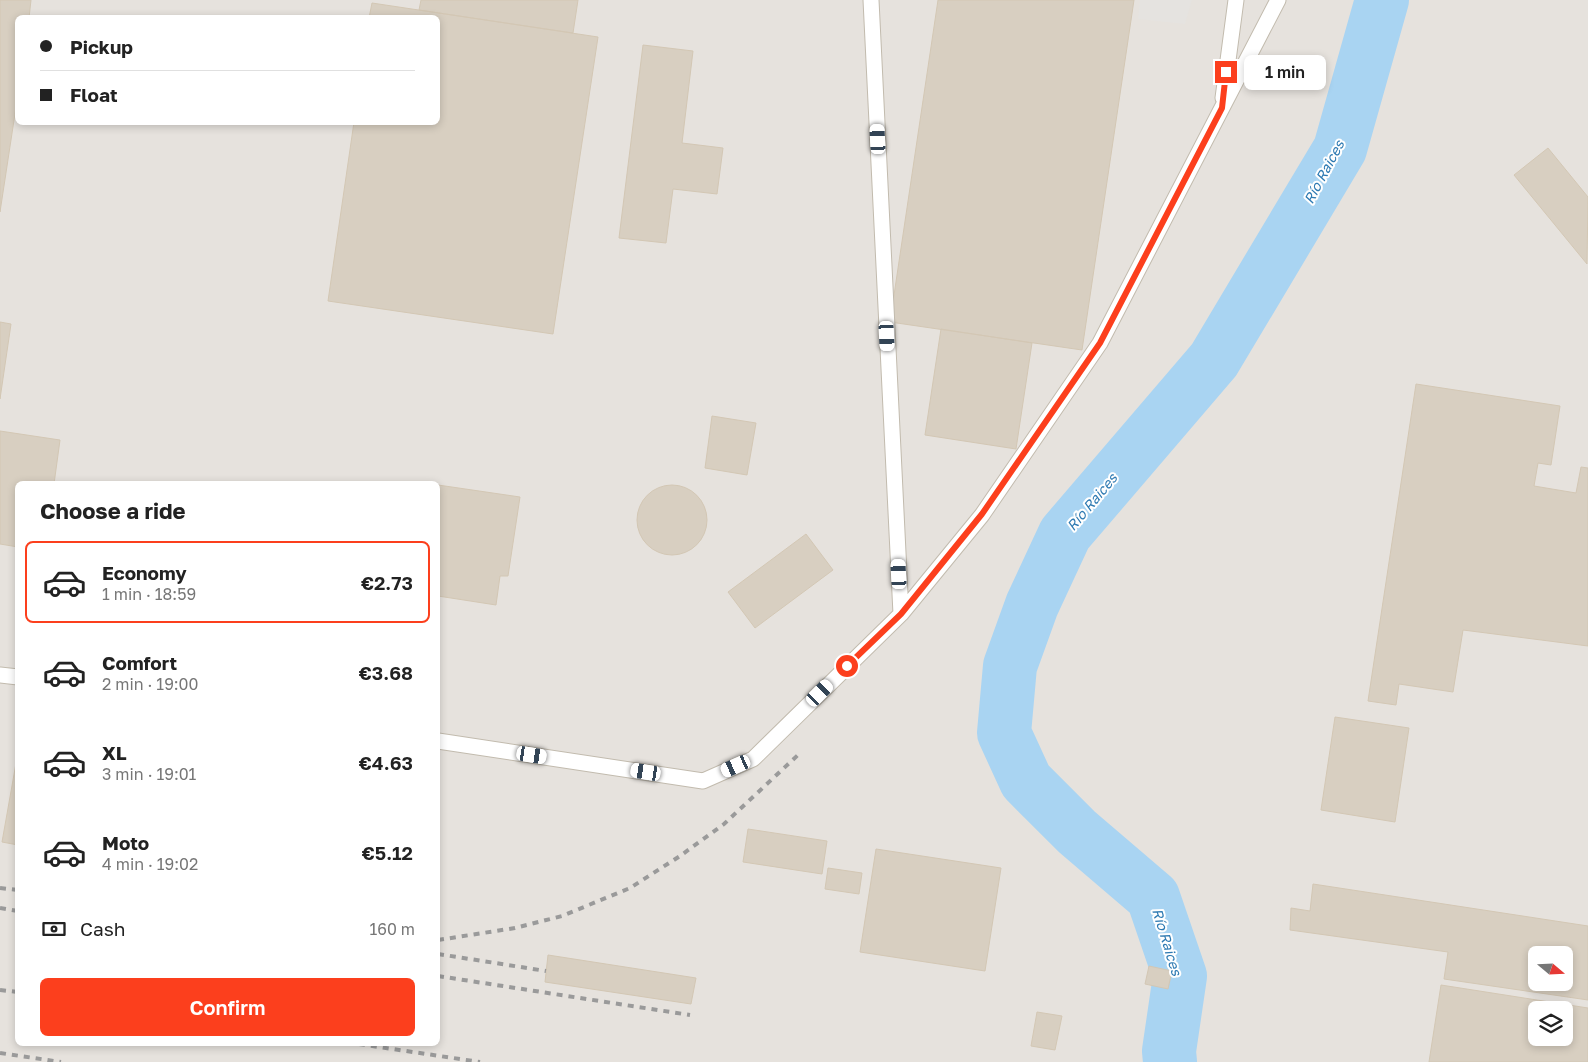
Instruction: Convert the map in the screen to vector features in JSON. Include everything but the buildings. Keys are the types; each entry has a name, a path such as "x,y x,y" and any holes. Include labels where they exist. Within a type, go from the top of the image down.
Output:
{"lane":[{"path":"871,0 901,614"},
{"path":"1222,108 1236,0"},
{"path":"440,740 703,781 753,759 901,614 982,514 1100,343 1278,0"}],"shaded area":[{"path":"0,0 1588,0 1588,1062 0,1062"},
{"path":"1140,0 1192,0 1185,24 1138,19"}],"waterway":[{"name":"Río Raices","path":"1170,1062 1169,1051 1180,976 1153,897 1077,832 1026,781 1004,733 1010,666 1032,605 1065,534 1214,360 1340,149 1382,0"}],"railway":[{"path":"440,940 515,928 562,916 630,888 680,856 724,824 799,754"},
{"path":"0,888 15,890"},
{"path":"0,908 15,910"},
{"path":"440,954 546,971"},
{"path":"440,976 690,1015"},
{"path":"0,990 15,992"},
{"path":"372,1046 480,1062"},
{"path":"0,1053 61,1062"}],"route":[{"path":"847,666 901,614 982,514 1100,343 1222,108 1226,72"}]}
